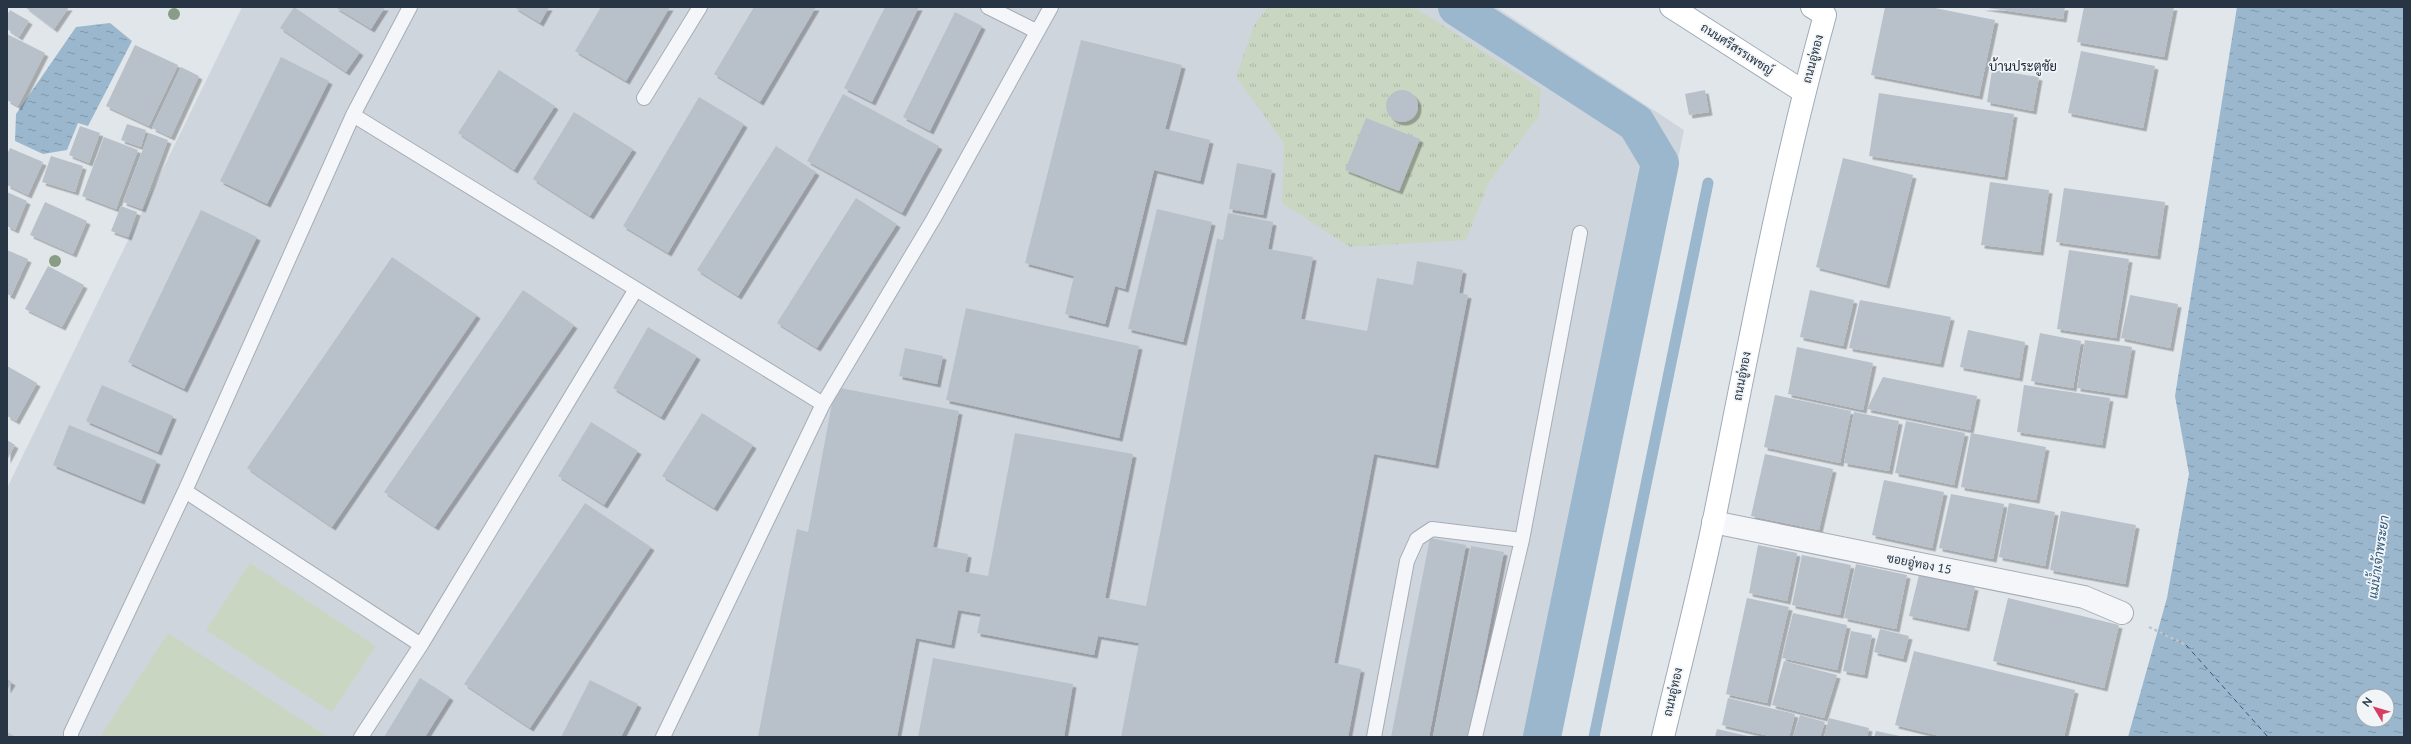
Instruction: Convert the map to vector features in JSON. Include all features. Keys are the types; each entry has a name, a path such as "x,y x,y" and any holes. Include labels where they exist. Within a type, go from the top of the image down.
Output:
{"main road":[{"name":"ถนนศรีสรรเพชญ์","path":"1671,7 1804,92"},
{"name":"ถนนอู่ทอง","path":"1663,737 1713,522 1751,334 1804,92 1818,11"}],"street":[{"name":"ซอยอู่ทอง 15","path":"1713,522 2084,597 2122,613"}],"lane":[{"path":"71,737 71,733 185,491 353,115 410,7"},
{"path":"644,98 700,7"},
{"path":"988,7 1036,30"},
{"path":"663,737 823,404 934,218 1050,7"},
{"path":"353,115 823,404"},
{"path":"1475,737 1522,540 1580,233"},
{"path":"361,737 421,645 636,289"},
{"path":"185,491 421,645"},
{"path":"1374,737 1407,561 1417,538 1432,529 1522,540"}],"path":[{"path":"2122,613 2186,645"}],"shaded area":[{"path":"242,7 1496,7 1684,130 1559,737 7,737 7,488"}],"green space":[{"path":"1268,7 1414,7 1541,89 1539,116 1489,182 1466,240 1350,247 1282,203 1284,143 1236,77 1254,25"},
{"path":"250,563 376,646 332,712 206,630"},
{"path":"168,633 328,737 100,737"}],"water":[{"name":"แม่น้ำเจ้าพระยา","path":"2237,7 2404,7 2404,737 2128,737 2167,598 2189,474 2175,396"},
{"path":"110,23 132,41 88,126 78,123 67,150 43,154 15,141 16,114 76,27"}],"building":[{"path":"25,7 69,7 54,29"},
{"path":"294,7 360,52 346,72 280,28"},
{"path":"335,7 385,7 371,29"},
{"path":"514,7 549,7 540,23"},
{"path":"601,7 670,7 626,81 575,51"},
{"path":"754,7 816,7 760,102 714,74"},
{"path":"885,7 919,7 872,102 844,88"},
{"path":"1885,7 1930,7 1995,20 1979,96 1871,75"},
{"path":"1981,7 2065,7 2063,19"},
{"path":"2084,7 2174,7 2164,57 2077,42"},
{"path":"10,10 29,21 19,37 7,29 7,15"},
{"path":"955,12 982,26 930,131 903,117"},
{"path":"7,34 45,53 18,106 7,100"},
{"path":"1081,40 1182,65 1165,129 1210,140 1200,181 1154,170 1125,289 1115,286 1105,324 1065,314 1074,276 1025,263"},
{"path":"135,45 178,65 149,126 106,106"},
{"path":"2081,51 2155,66 2143,128 2068,113"},
{"path":"281,57 329,81 267,204 220,181"},
{"path":"181,67 199,76 171,137 152,128"},
{"path":"499,70 555,106 514,170 458,133"},
{"path":"1992,70 2039,77 2033,111 1987,102"},
{"path":"1399,90 1405,90 1414,94 1418,106 1414,118 1405,122 1399,122 1390,118 1386,109 1386,103 1390,94"},
{"path":"1705,90 1709,112 1689,115 1685,94"},
{"path":"1879,93 2014,114 2004,177 1869,156"},
{"path":"843,94 939,146 902,213 807,161"},
{"path":"699,97 744,124 668,253 623,226"},
{"path":"574,112 633,149 590,216 533,179"},
{"path":"1366,118 1420,139 1399,191 1345,170"},
{"path":"127,124 146,130 141,147 121,140"},
{"path":"80,126 100,133 89,163 69,155"},
{"path":"149,133 168,140 142,209 123,202"},
{"path":"104,137 138,150 116,209 82,196"},
{"path":"776,146 816,172 738,296 697,270"},
{"path":"10,148 43,162 28,195 7,185 7,154"},
{"path":"51,156 83,166 75,192 42,182"},
{"path":"1843,158 1913,175 1886,285 1816,267"},
{"path":"1237,163 1272,170 1263,215 1229,209"},
{"path":"1990,182 2049,190 2040,252 1981,245"},
{"path":"2064,188 2165,202 2157,256 2056,242"},
{"path":"7,192 27,201 15,230 7,226"},
{"path":"856,198 897,224 817,348 777,323"},
{"path":"45,202 87,221 73,254 30,235"},
{"path":"121,206 137,212 128,237 111,231"},
{"path":"1157,209 1212,222 1183,342 1128,329"},
{"path":"201,210 257,237 184,389 128,362"},
{"path":"1228,213 1273,222 1268,249 1313,257 1301,319 1367,331 1377,278 1413,285 1417,261 1463,270 1459,293 1468,295 1435,465 1374,454 1334,663 1361,669 1348,737 1121,737 1139,643 1098,636 1094,655 977,633 981,614 958,610 951,645 916,638 897,737 758,737 797,529 808,532 835,387 959,411 933,547 968,554 965,572 988,576 1015,433 1133,454 1105,598 1146,606 1217,239 1223,240"},
{"path":"7,250 28,259 11,296 7,294"},
{"path":"2069,250 2129,259 2116,338 2057,329"},
{"path":"392,257 477,315 332,527 247,468"},
{"path":"48,266 84,285 62,327 25,309"},
{"path":"523,290 574,325 435,527 384,492"},
{"path":"1810,290 1854,300 1843,346 1800,337"},
{"path":"2130,295 2178,304 2170,348 2121,338"},
{"path":"1860,300 1951,317 1940,364 1849,348"},
{"path":"966,308 1139,346 1119,438 946,400"},
{"path":"648,327 697,356 661,417 613,388"},
{"path":"1968,330 2025,342 2019,378 1960,367"},
{"path":"2040,333 2081,341 2073,388 2031,381"},
{"path":"2085,340 2132,347 2124,395 2077,388"},
{"path":"1797,347 1873,363 1863,410 1788,394"},
{"path":"905,348 943,356 937,384 899,376"},
{"path":"7,366 37,383 16,421 7,416"},
{"path":"1883,377 1977,396 1970,430 1867,409"},
{"path":"102,385 173,416 158,452 86,421"},
{"path":"2024,385 2110,398 2102,445 2017,432"},
{"path":"1775,395 1851,411 1840,463 1764,447"},
{"path":"1854,412 1899,421 1889,471 1844,463"},
{"path":"702,413 753,445 714,508 662,476"},
{"path":"1906,421 1965,433 1954,485 1895,473"},
{"path":"591,422 638,451 604,505 558,476"},
{"path":"69,425 157,461 141,501 53,465"},
{"path":"1971,433 2046,447 2036,500 1961,487"},
{"path":"7,440 15,445 7,460"},
{"path":"1765,454 1833,469 1819,530 1751,516"},
{"path":"1884,480 1944,492 1932,548 1872,535"},
{"path":"1951,494 2004,504 1993,559 1939,548"},
{"path":"585,503 651,547 530,728 464,684"},
{"path":"2009,503 2055,512 2045,566 1999,557"},
{"path":"2061,511 2136,525 2125,584 2050,570"},
{"path":"1430,538 1466,545 1429,737 1391,737"},
{"path":"1758,545 1797,553 1787,601 1749,593"},
{"path":"1471,546 1504,552 1468,737 1433,737"},
{"path":"1802,555 1851,565 1840,615 1792,605"},
{"path":"1856,564 1907,575 1896,629 1844,618"},
{"path":"1919,575 1975,587 1966,628 1909,616"},
{"path":"1747,598 1789,607 1767,703 1726,694"},
{"path":"2008,598 2119,625 2104,688 1993,661"},
{"path":"1793,613 1847,625 1837,670 1782,658"},
{"path":"1880,629 1909,636 1903,659 1874,652"},
{"path":"1851,631 1872,635 1864,675 1843,671"},
{"path":"1914,651 2075,690 2064,737 1944,737 1895,725"},
{"path":"933,658 1073,684 1064,737 918,737"},
{"path":"1784,661 1837,675 1824,718 1772,705"},
{"path":"420,678 450,697 425,737 384,737"},
{"path":"7,679 12,682 7,690"},
{"path":"590,680 638,704 621,737 561,737"},
{"path":"1728,698 1795,714 1789,737 1774,737 1722,725"},
{"path":"1800,715 1825,722 1820,737 1793,737"},
{"path":"1829,718 1869,728 1867,737 1824,737"},
{"path":"1717,729 1748,736 1748,737 1715,737"},
{"path":"1876,731 1900,736 1900,737 1874,737"},
{"path":"7,732 16,737 7,737"}],"waterway":[{"path":"1457,7 1636,123 1660,163 1542,737"},
{"path":"1594,737 1708,183"}],"ferry route":[{"path":"2186,645 2268,737"}],"district":[{"name":"บ้านประตูชัย","path":"2023,66"}]}
